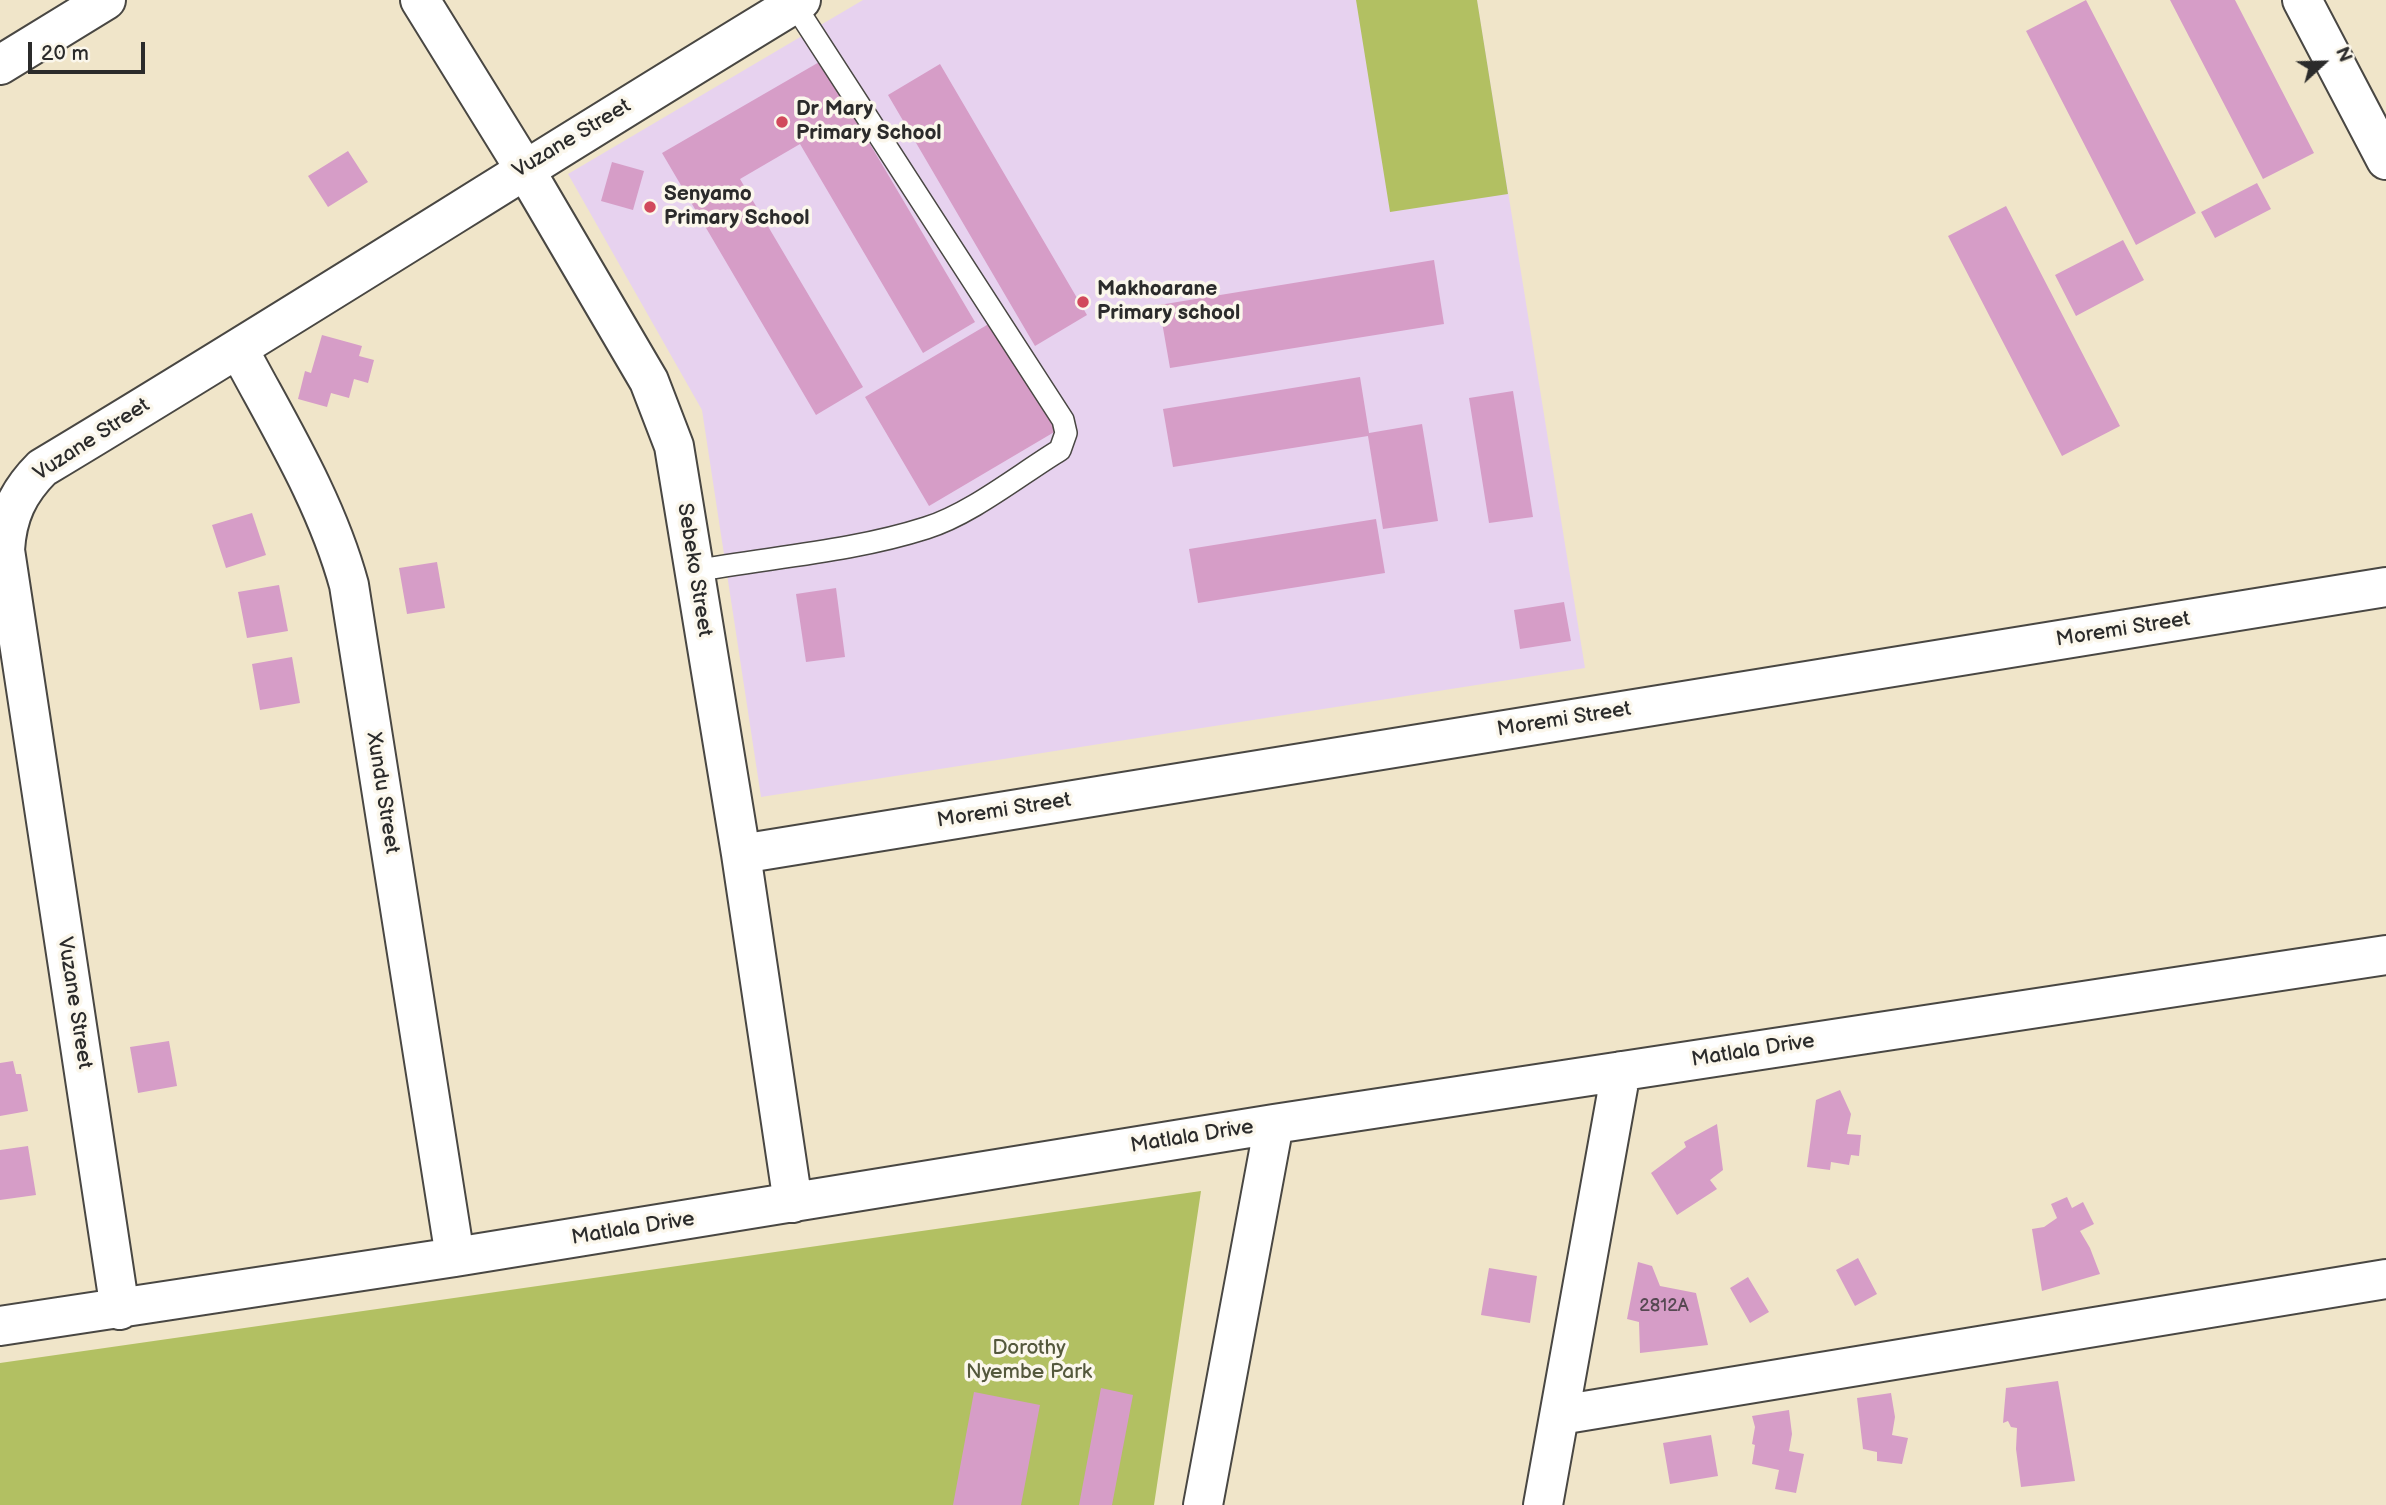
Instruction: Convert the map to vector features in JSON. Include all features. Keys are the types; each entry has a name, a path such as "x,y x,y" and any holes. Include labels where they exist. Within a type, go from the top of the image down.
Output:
{"street":[{"path":"0,65 106,0"},
{"name":"Sebeko Street","path":"420,0 524,168 649,381 674,446 741,854 793,1203"},
{"path":"2302,0 2386,160"},
{"name":"Vuzane Street","path":"120,1310 5,550 6,527 25,485 42,468 239,350 524,168 798,2"},
{"name":"Xundu Street","path":"239,350 317,496 337,542 349,586 455,1257"},
{"name":"Moremi Street","path":"741,854 2386,587"},
{"name":"Matlala Drive","path":"0,1326 120,1310 455,1257 1274,1124 2386,955"},
{"path":"1543,1505 1621,1071"},
{"path":"1203,1505 1274,1124"},
{"path":"1560,1415 2386,1279"}],"lane":[{"path":"694,571 862,544 927,528 1060,450 1064,442 1063,420 798,2"}],"shaded area":[{"name":"Makhoarane Primary school","path":"863,0 1477,0 1585,668 761,797 702,410 568,174"}],"green space":[{"path":"1356,0 1477,0 1508,194 1390,212"},
{"name":"Dorothy Nyembe Park","path":"1201,1191 1154,1505 0,1505 0,1363"}],"building":[{"path":"2086,0 2196,213 2136,245 2026,31"},
{"path":"2170,0 2235,0 2314,153 2263,179"},
{"path":"821,61 975,322 923,353 800,144 740,179 863,387 816,415 662,153"},
{"path":"940,64 1087,315 1035,346 888,95"},
{"path":"348,151 368,182 328,207 308,176"},
{"path":"612,162 644,171 633,210 601,201"},
{"path":"2257,183 2271,209 2215,238 2201,212"},
{"path":"2006,206 2120,426 2062,456 1948,236"},
{"path":"2123,240 2144,280 2076,316 2055,275"},
{"path":"1434,260 1444,324 1170,368 1159,305"},
{"path":"992,322 1056,431 929,506 865,397"},
{"path":"322,335 362,346 359,356 374,360 368,383 354,379 349,398 331,393 327,407 298,399 305,371 311,373"},
{"path":"1360,377 1369,433 1422,424 1438,521 1383,529 1368,436 1173,467 1163,409"},
{"path":"1513,391 1533,517 1489,523 1469,398"},
{"path":"252,513 266,555 226,568 212,525"},
{"path":"1376,519 1385,573 1198,603 1189,549"},
{"path":"437,562 445,608 407,614 399,568"},
{"path":"279,585 288,631 247,638 238,592"},
{"path":"836,588 845,657 806,662 796,594"},
{"path":"1564,602 1571,641 1520,649 1514,610"},
{"path":"292,657 300,703 260,710 252,664"},
{"path":"169,1041 177,1086 138,1093 130,1047"},
{"path":"13,1061 16,1074 21,1074 28,1111 0,1116 0,1063"},
{"path":"1840,1090 1851,1114 1847,1134 1861,1135 1859,1156 1851,1155 1849,1165 1831,1162 1830,1170 1807,1167 1816,1100"},
{"path":"1717,1124 1723,1170 1710,1180 1717,1189 1677,1215 1651,1173 1686,1147 1684,1142"},
{"path":"28,1146 36,1195 0,1200 0,1150"},
{"path":"2067,1197 2072,1208 2083,1202 2094,1224 2080,1231 2100,1274 2042,1291 2032,1229 2044,1227 2057,1218 2051,1204"},
{"path":"1858,1258 1877,1294 1855,1306 1836,1270"},
{"path":"1638,1262 1652,1266 1660,1286 1696,1293 1708,1345 1640,1353 1639,1322 1627,1319"},
{"path":"1489,1268 1537,1276 1530,1323 1481,1315"},
{"path":"1748,1277 1769,1312 1750,1323 1730,1288"},
{"path":"2058,1381 2075,1481 2021,1487 2016,1449 2017,1428 2011,1427 2008,1421 2003,1423 2006,1388"},
{"path":"1101,1388 1133,1395 1112,1505 1079,1505"},
{"path":"974,1392 1040,1405 1021,1505 953,1505"},
{"path":"1891,1393 1895,1417 1892,1435 1908,1438 1902,1464 1877,1461 1877,1452 1863,1449 1857,1398"},
{"path":"1789,1410 1792,1434 1789,1451 1804,1454 1796,1493 1775,1489 1779,1470 1752,1464 1755,1427 1752,1416"},
{"path":"1711,1435 1718,1476 1670,1484 1663,1443"}],"place":[{"name":"Dr Mary Primary School","path":"782,122"},
{"name":"Senyamo Primary School","path":"650,207"},
{"name":"Makhoarane Primary school","path":"1083,302"}]}
